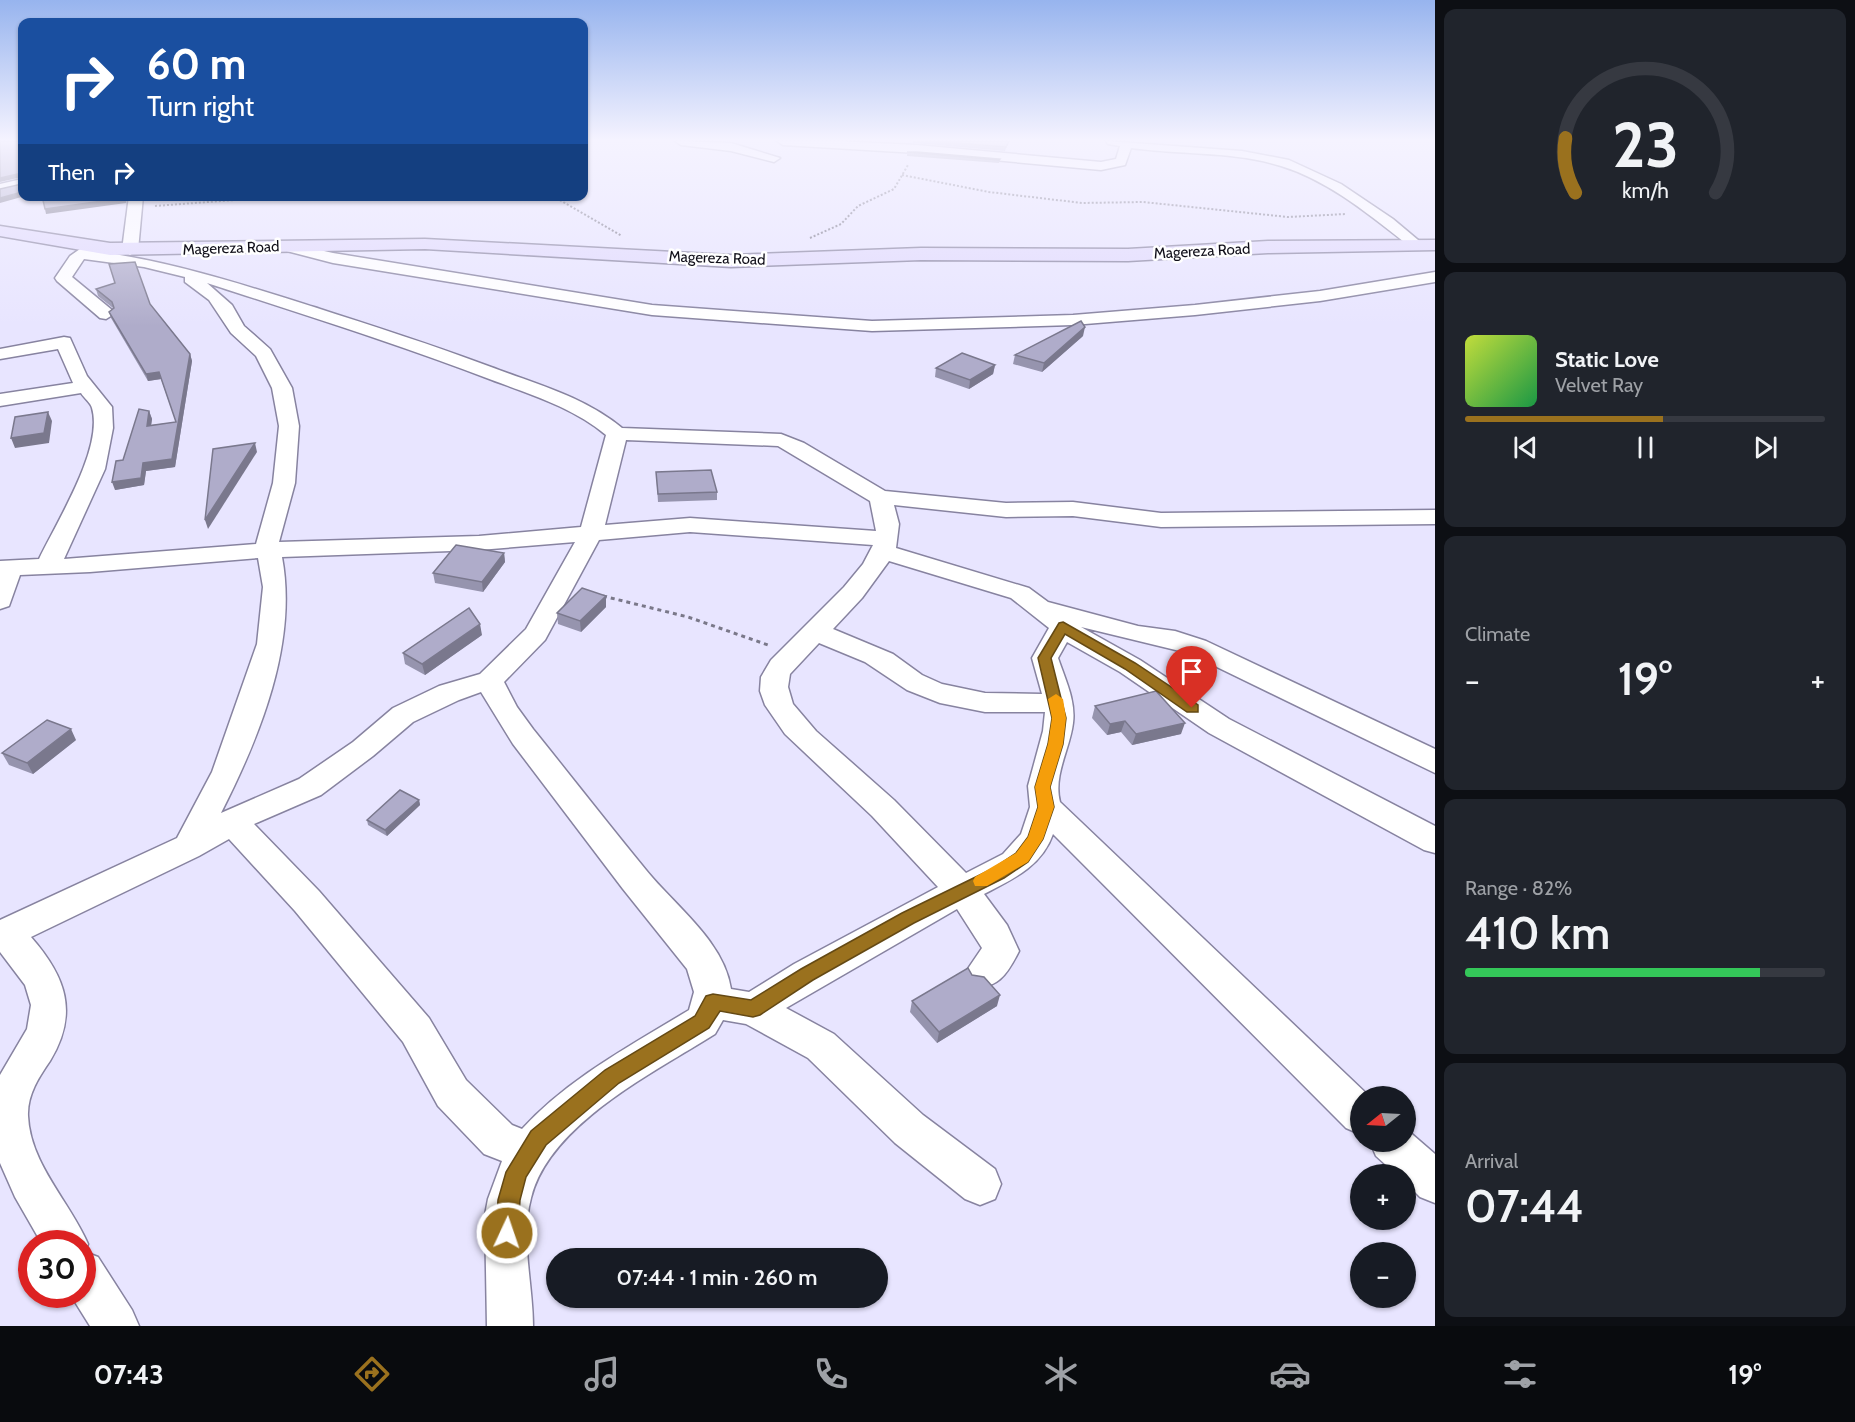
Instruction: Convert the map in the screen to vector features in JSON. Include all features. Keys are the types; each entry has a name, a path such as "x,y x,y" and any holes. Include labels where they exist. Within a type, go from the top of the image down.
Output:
{"street":[{"path":"130,250 136,203"},
{"path":"1358,203 1426,245"},
{"name":"Magereza Road","path":"0,231 85,250 425,244 731,261 987,253 1128,255 1268,247 1426,245"},
{"path":"284,246 333,258 652,310 872,326 1073,320 1195,310 1320,296 1435,277"},
{"path":"106,314 63,278 85,250 144,262 283,302 493,373 597,417 617,434 781,440 797,447 879,497 1006,510 1073,509 1161,520 1435,517"},
{"path":"182,272 215,297 226,309 237,329 264,353 282,388 290,426 284,483 270,528 267,550 275,586 270,644 244,728 227,772 188,847"},
{"path":"0,354 64,342 70,362 102,407 100,448 86,486 49,565"},
{"path":"0,400 86,387"},
{"path":"59,1230 12,1143 8,1113 16,1083 24,1064 44,1033 51,1009 43,985 29,958 2,935 188,847 233,822 310,787 356,755 403,715 448,693 490,680 536,634 564,586 591,533 617,434"},
{"path":"879,497 886,508 888,519 884,545 817,630 780,665 773,678 775,694 784,713 881,806 962,891 1000,942 1001,951 983,973"},
{"path":"0,601 5,567 90,565 267,550 479,543 690,525 884,545 1020,593 1077,637 1130,666 1219,726 1435,841"},
{"path":"753,1009 807,975 998,873 1022,857 1035,839 1046,807 1043,787 1055,744 1059,718 1045,658 1053,617"},
{"path":"1053,617 1137,634 1175,639 1197,646 1435,762"},
{"path":"817,630 842,645 884,660 917,684 952,697 1030,704 1056,702"},
{"path":"490,680 497,698 525,742 564,787 621,865 687,941 711,979 713,1002 711,1011 702,1022 612,1076 538,1138 517,1172 509,1200 506,1249 510,1326"},
{"path":"1046,807 1350,1105"},
{"path":"233,822 307,901 416,1029 452,1093 498,1140 530,1152"},
{"path":"713,1002 753,1009 821,1046 909,1129 980,1184"},
{"path":"1401,1152 1435,1182"},
{"path":"96,1295 116,1326"}],"path":[{"path":"565,203 660,256"},
{"path":"768,261 793,244 841,224 858,206 865,203"},
{"path":"1143,203 1288,217 1347,214 1385,220"},
{"path":"564,586 688,617 715,629 754,639 792,656"}],"building":[{"path":"44,203 89,203 45,209"},
{"path":"135,262 150,304 190,354 172,459 143,463 141,478 112,482 116,461 123,460 139,409 149,411 147,426 176,422 159,372 146,374 109,312 114,308 112,302 96,289 115,283 109,264"},
{"path":"1081,321 1085,327 1044,363 1015,355"},
{"path":"962,353 995,365 970,380 936,368"},
{"path":"48,412 44,433 11,438 15,417"},
{"path":"255,443 205,520 213,449"},
{"path":"711,470 717,492 658,494 656,472"},
{"path":"456,545 504,553 482,582 433,573"},
{"path":"582,588 606,596 580,621 557,613"},
{"path":"469,608 480,624 422,664 403,653"},
{"path":"1156,691 1185,723 1136,734 1125,721 1110,724 1095,706"},
{"path":"47,720 71,729 27,763 2,753"},
{"path":"400,790 419,800 385,830 367,820"},
{"path":"968,968 972,975 984,977 1000,995 939,1032 912,1001"}],"slow traffic":[{"path":"981,881 1022,857 1029,849 1040,827 1046,807 1043,787 1055,744 1059,718 1056,699"}],"route":[{"path":"507,1233 509,1200 517,1172 538,1138 612,1076 664,1047 702,1022 711,1011 713,1002 753,1009 807,975 908,918 998,873 1022,857 1035,839 1046,807 1043,787 1055,744 1059,718 1045,658 1063,626 1095,648 1130,666 1192,708"}]}
